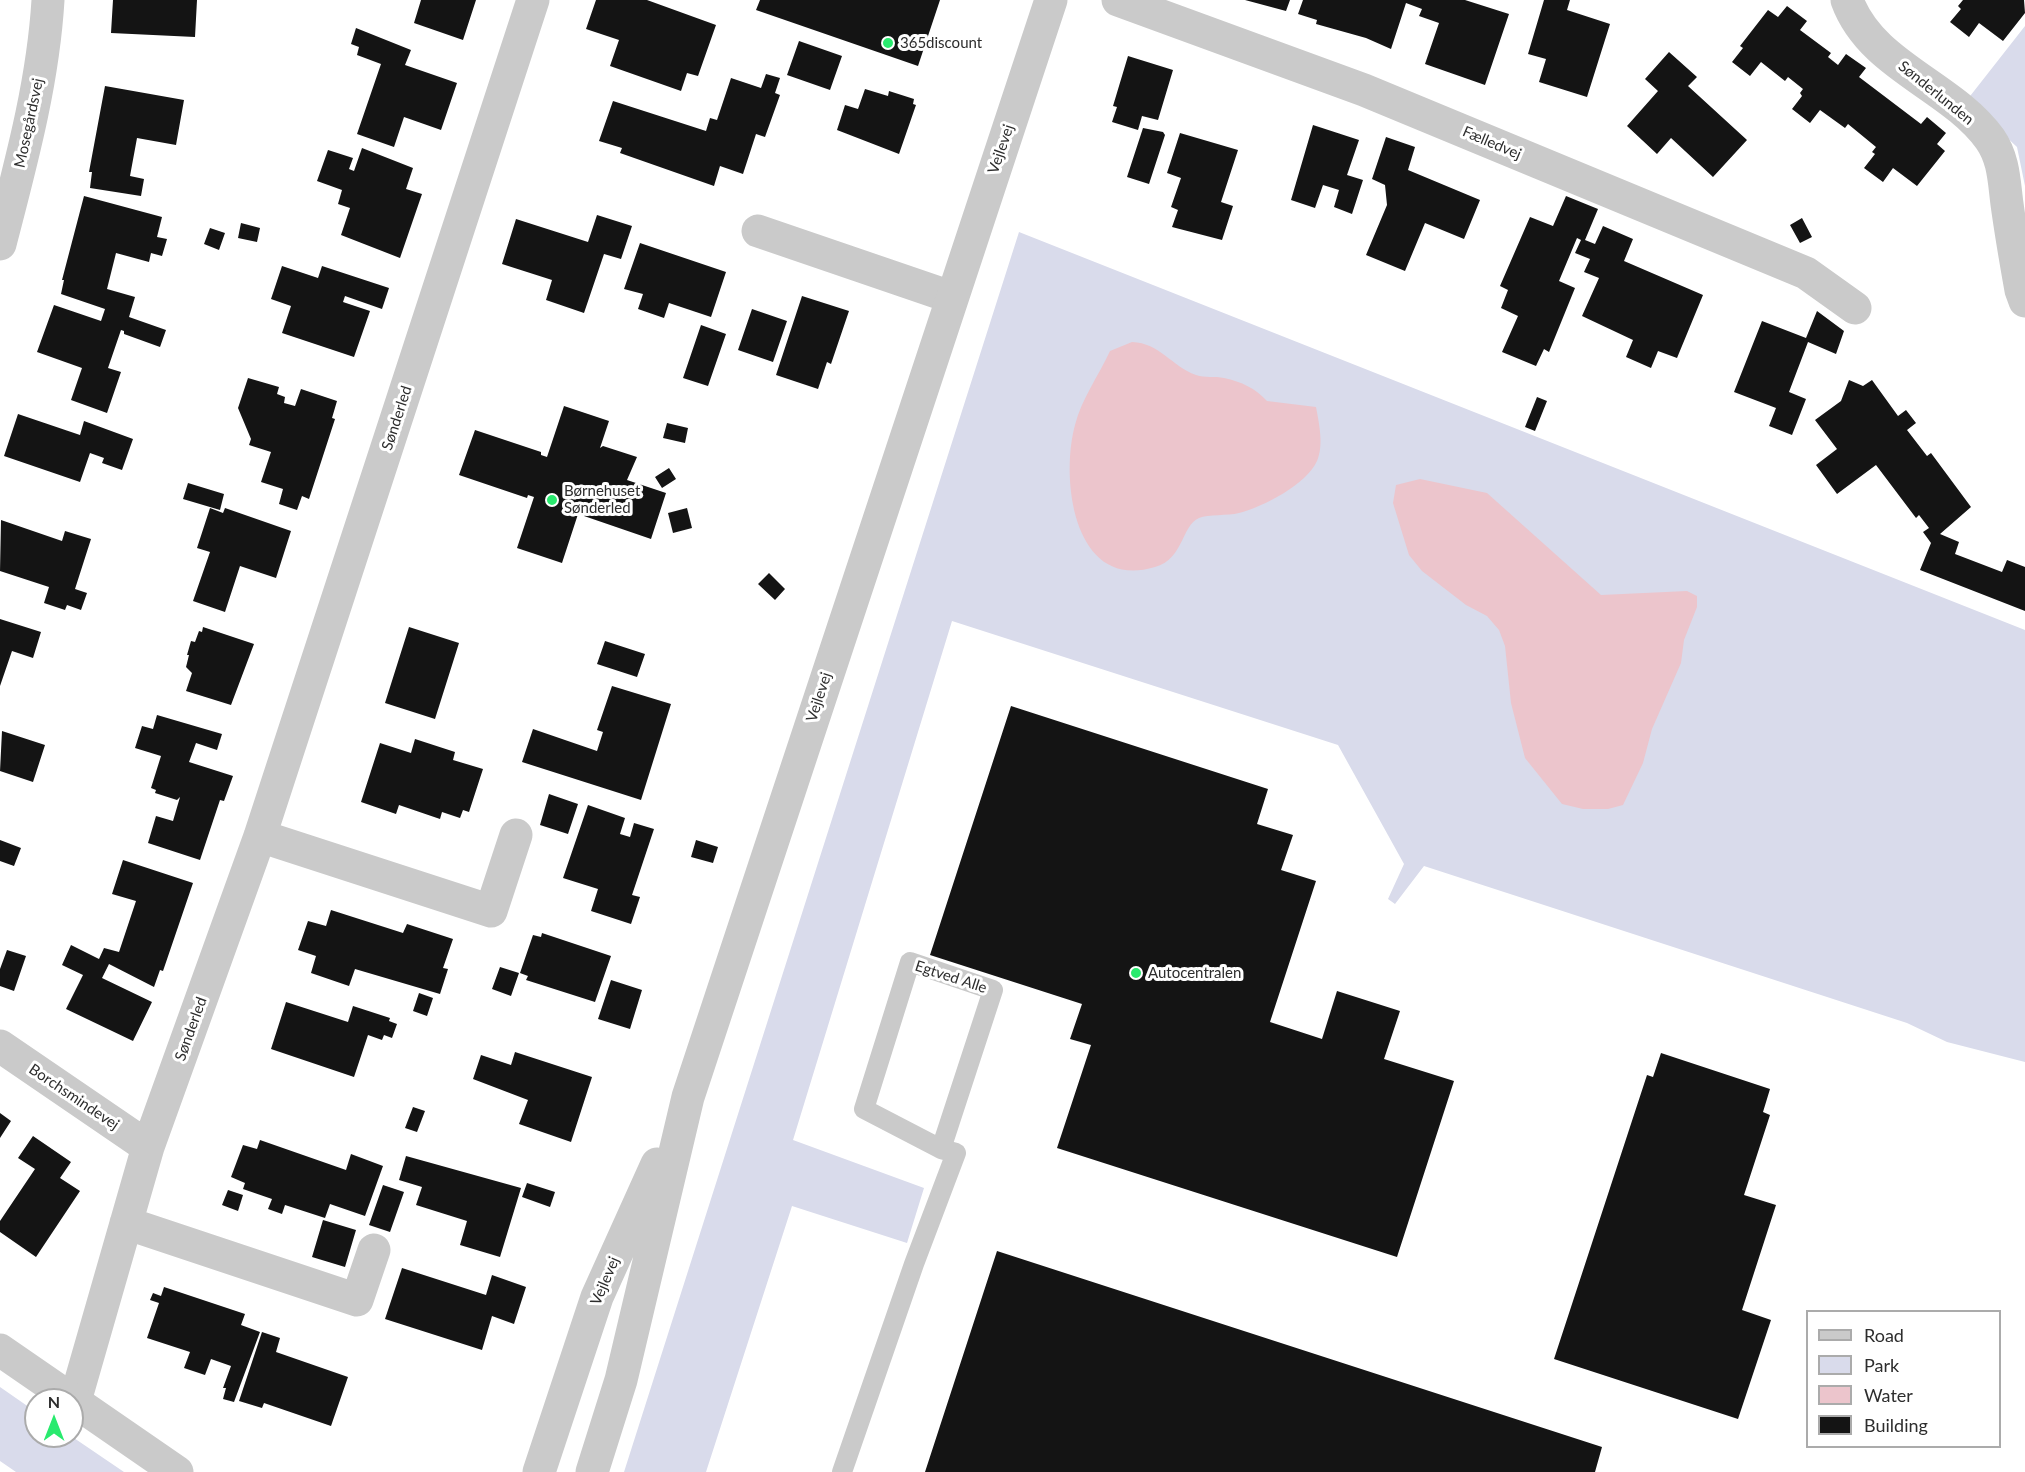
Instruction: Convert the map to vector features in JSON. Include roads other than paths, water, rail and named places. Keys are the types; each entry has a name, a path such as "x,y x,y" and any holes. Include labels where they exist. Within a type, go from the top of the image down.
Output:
{"street":[{"name":"Mosegårdsvej","path":"0,244 31,127 48,0"},
{"name":"Sønderled","path":"79,1388 148,1147 260,836 533,0"},
{"name":"Vejlevej","path":"592,1472 621,1380 688,1097 1051,0"},
{"name":"Fælledvej","path":"1118,0 1365,90 1806,273 1855,308"},
{"name":"Sønderlunden","path":"1847,0 1851,12 1874,41 1911,74 1961,109 1990,139 2002,162 2017,269 2025,301"},
{"path":"758,231 951,297"},
{"path":"260,836 491,911 516,835"},
{"name":"Borchsmindevej","path":"0,1046 148,1147"},
{"name":"Vejlevej","path":"539,1472 597,1297 688,1097"},
{"path":"126,1223 357,1300 374,1250"},
{"path":"0,1350 56,1388"},
{"path":"84,1407 177,1472"}],"lane":[{"name":"Egtved Alle","path":"910,962 993,990 941,1149 864,1109 910,962"},
{"path":"842,1472 914,1264 956,1153 941,1149"}],"water":[{"path":"1132,342 1150,346 1196,375 1224,378 1242,384 1258,392 1267,401 1316,407 1321,441 1319,455 1312,470 1294,486 1260,506 1239,513 1199,518 1193,522 1172,557 1164,563 1155,567 1128,570 1106,563 1090,548 1079,526 1072,501 1070,474 1075,425 1086,397 1110,351"},
{"path":"1420,479 1487,493 1601,595 1687,591 1697,596 1697,607 1684,640 1681,663 1652,729 1643,763 1623,805 1608,809 1583,809 1562,804 1525,758 1511,703 1505,646 1499,630 1487,616 1466,605 1422,571 1409,555 1393,503 1396,485"}],"place":[{"name":"365discount","path":"888,43"},
{"name":"Børnehuset Sønderled","path":"552,500"},
{"name":"Autocentralen","path":"1136,973"}]}
